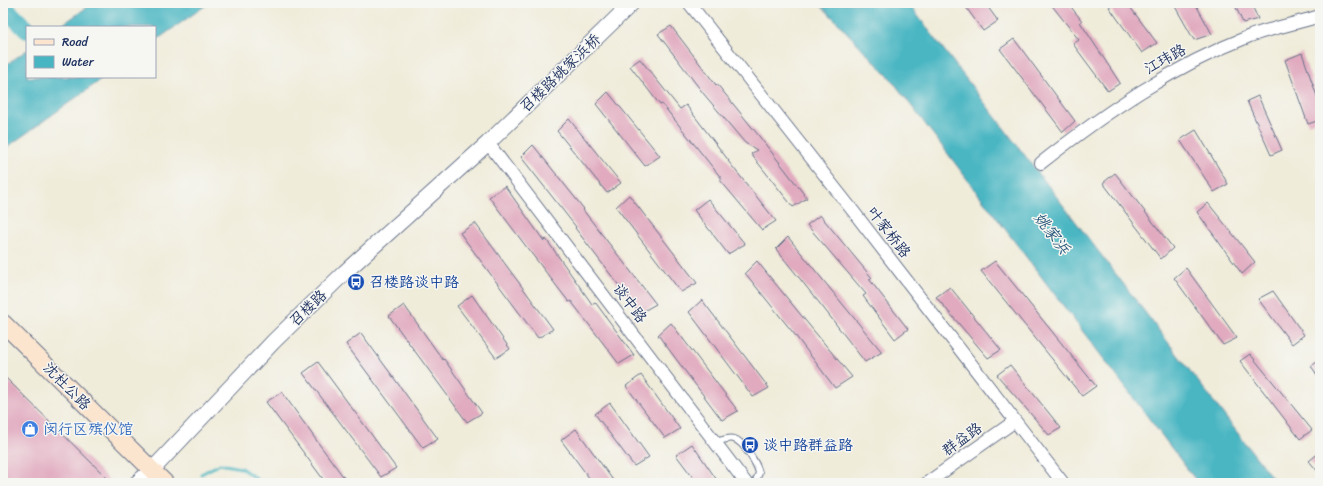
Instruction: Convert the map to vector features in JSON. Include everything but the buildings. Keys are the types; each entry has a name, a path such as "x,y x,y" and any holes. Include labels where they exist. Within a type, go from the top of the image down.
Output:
{"main road":[{"name":"沈杜公路","path":"3,322 165,483"}],"street":[{"name":"召楼路姚家浜桥","path":"488,143 632,3"},
{"name":"叶家桥路","path":"689,3 853,211 1062,483"},
{"name":"江玮路","path":"1041,163 1127,100 1178,69 1206,55 1251,36 1320,16"},
{"name":"谈中路","path":"488,143 746,483"},
{"name":"召楼路","path":"137,483 152,470 279,336 345,272 488,143"},
{"name":"群益路","path":"927,483 1015,420"}],"lane":[{"path":"716,442 732,438 740,441 757,466 759,473 755,483"}],"water":[{"path":"93,3 209,3 156,40 156,26 60,26"},
{"name":"姚家浜","path":"819,3 908,3 1276,483 1198,483 891,79"},
{"path":"26,51 26,78 104,78 3,150 3,67"}],"waterway":[{"path":"3,6 26,29"},
{"path":"201,474 220,464 241,468 262,483"}],"place":[{"name":"召楼路谈中路","path":"356,282"},
{"name":"闵行区殡仪馆","path":"30,429"},
{"name":"谈中路群益路","path":"750,445"}]}
